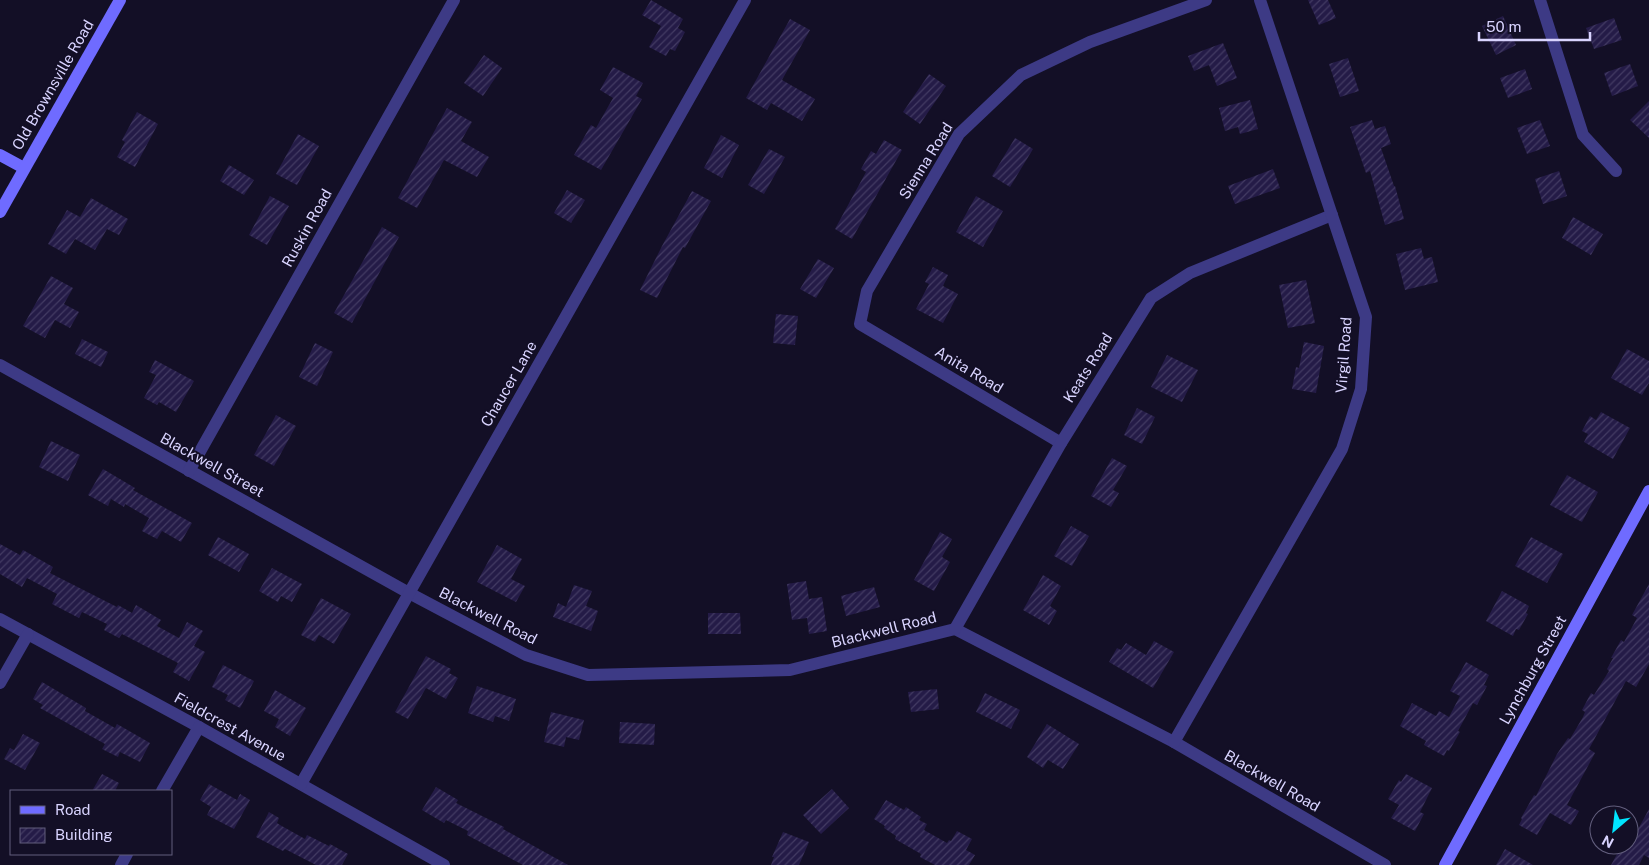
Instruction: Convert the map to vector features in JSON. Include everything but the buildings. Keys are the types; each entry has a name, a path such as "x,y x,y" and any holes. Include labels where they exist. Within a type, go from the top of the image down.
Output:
{"street":[{"name":"Old Brownsville Road","path":"0,212 120,0"},
{"name":"Ruskin Road","path":"190,471 454,0"},
{"name":"Chaucer Lane","path":"301,784 745,0"},
{"name":"Sienna Road","path":"860,324 867,291 958,134 1021,75 1090,42 1206,0"},
{"name":"Virgil Road","path":"1174,742 1342,449 1361,389 1366,317 1260,0"},
{"path":"1540,0 1583,135 1616,171"},
{"path":"0,155 24,168"},
{"name":"Keats Road","path":"955,629 1061,443 1151,298 1190,273 1332,215"},
{"name":"Anita Road","path":"860,324 1061,443"},
{"name":"Blackwell Street","path":"0,366 409,593"},
{"name":"Lynchburg Street","path":"1444,865 1649,490"},
{"name":"Blackwell Road","path":"409,593 526,656 588,676 790,670 955,629 1174,742 1385,865"},
{"name":"Fieldcrest Avenue","path":"0,619 301,784 444,865"},
{"path":"0,683 28,634"},
{"path":"163,790 198,727"}]}
